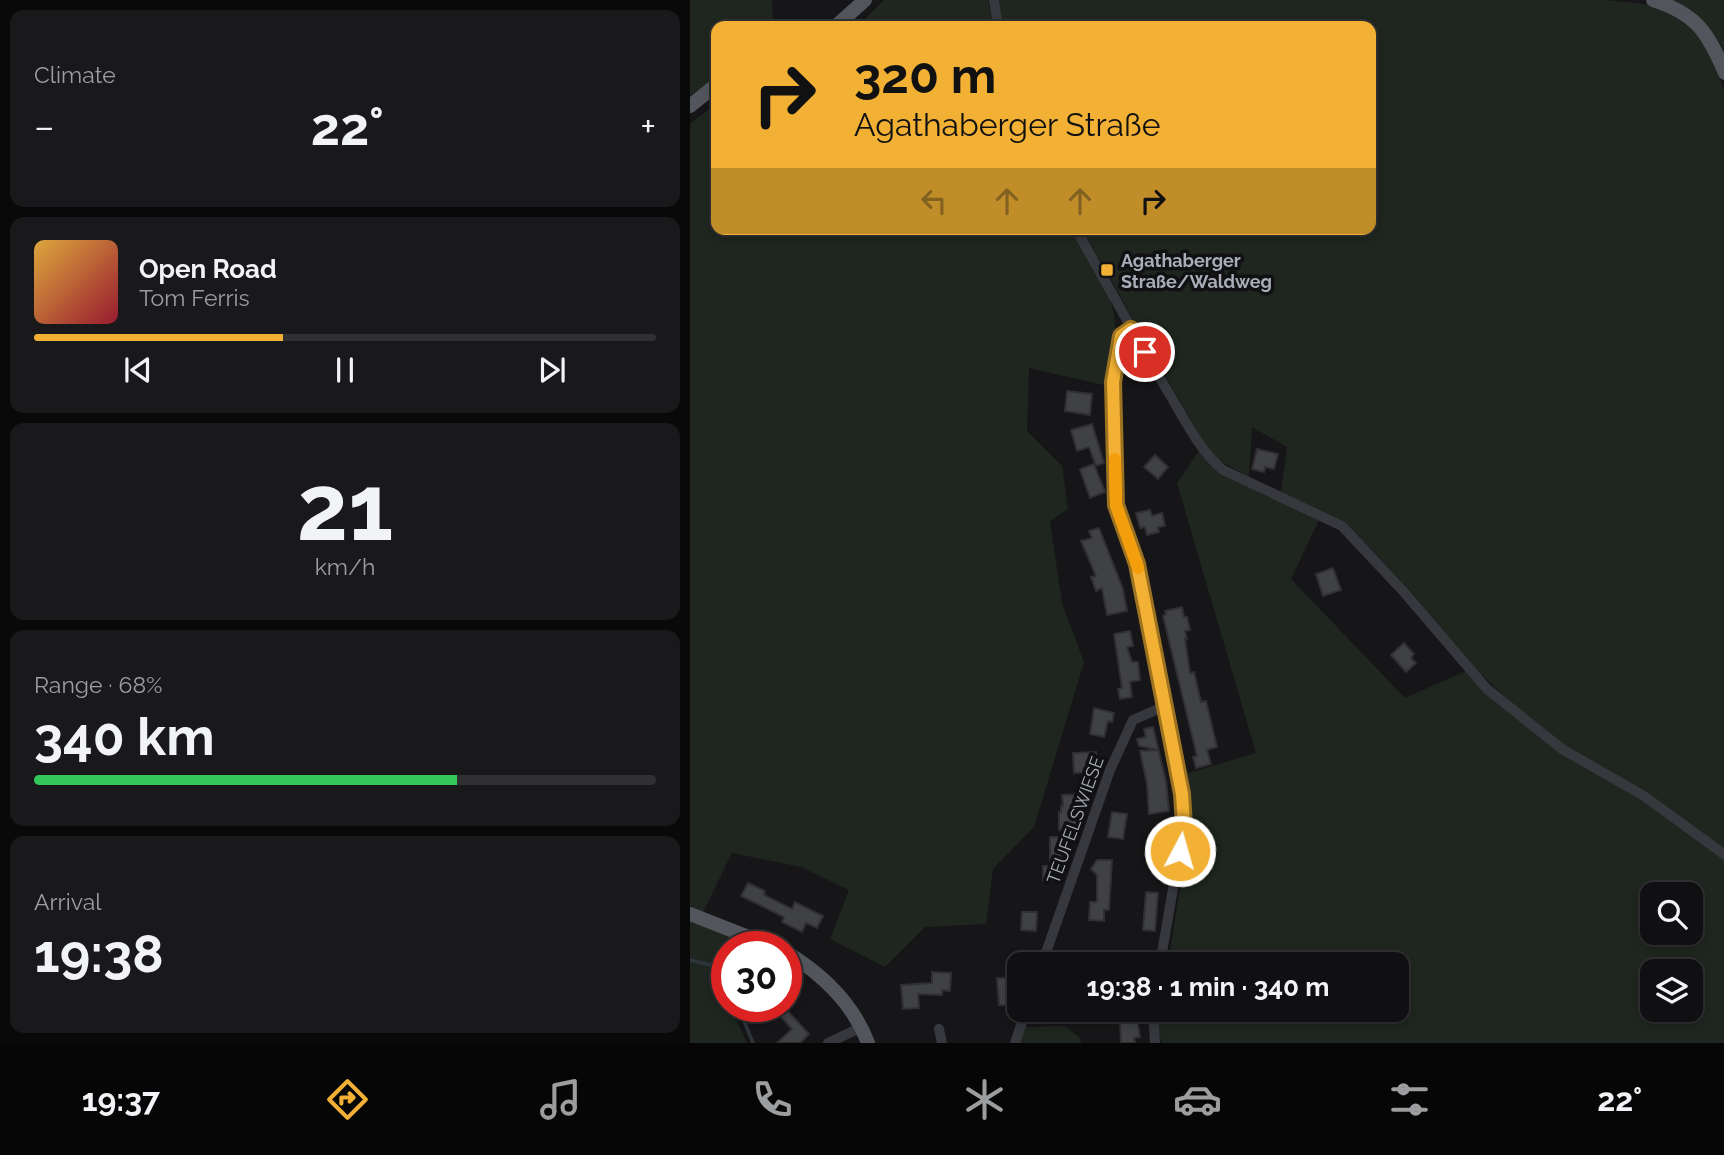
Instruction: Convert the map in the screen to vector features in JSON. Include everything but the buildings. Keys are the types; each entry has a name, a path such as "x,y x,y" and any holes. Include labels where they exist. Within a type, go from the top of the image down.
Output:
{"main road":[{"path":"842,21 865,0"},
{"path":"1653,0 1669,5 1696,22 1711,42 1724,74"},
{"path":"690,106 711,89"},
{"path":"690,914 734,931"},
{"path":"802,964 826,981 862,1027 868,1043"}],"street":[{"path":"994,0 997,21"},
{"path":"1079,235 1200,445 1215,463 1223,470 1342,526 1403,591 1487,690 1562,749 1644,796 1724,855"},
{"path":"1131,329 1121,336 1113,382 1116,505 1137,564 1182,794 1184,825 1162,952"},
{"name":"TEUFELSWIESE","path":"1046,952 1110,770 1133,720 1163,707"},
{"path":"1015,1043 1022,1022"},
{"path":"1154,1022 1156,1043"},
{"path":"828,1043 862,1027"},
{"path":"938,1029 942,1043"}],"shaded area":[{"path":"690,0 772,0 773,21 711,21 711,81 690,97"},
{"path":"884,0 988,0 992,21 863,21"},
{"path":"999,0 1605,0 1662,8 1681,17 1691,26 1712,58 1725,95 1724,1043 1161,1043 1158,1022 1409,1022 1409,952 1170,952 1188,837 1185,774 1256,753 1177,483 1199,451 1222,475 1319,520 1291,579 1405,698 1466,671 1510,702 1474,667 1406,586 1345,522 1281,492 1287,447 1252,427 1249,477 1215,458 1202,440 1085,235 1376,235 1376,21 1002,21"},
{"path":"1670,0 1724,0 1724,58 1715,39 1703,24"},
{"path":"711,108 711,235 1074,235 1109,297 1116,336 1108,386 1029,368 1027,431 1062,466 1068,509 1050,521 1062,603 1084,662 1034,827 993,869 986,924 925,927 885,967 830,939 849,890 801,867 732,853 703,912 733,931 711,931 711,1022 737,1022 747,1043 690,1043 690,124"},
{"path":"1065,1026 1080,1038 1081,1043 1020,1043 1025,1027"}],"waterway":[{"path":"690,960 711,965"},
{"path":"744,1022 753,1043"}],"slow traffic":[{"path":"1115,459 1116,505 1138,568"}],"place":[{"name":"Agathaberger Straße/Waldweg","path":"1107,270"}],"route":[{"path":"1145,352 1131,329 1121,336 1113,382 1116,505 1137,564 1182,794 1184,825 1180,851"}]}
